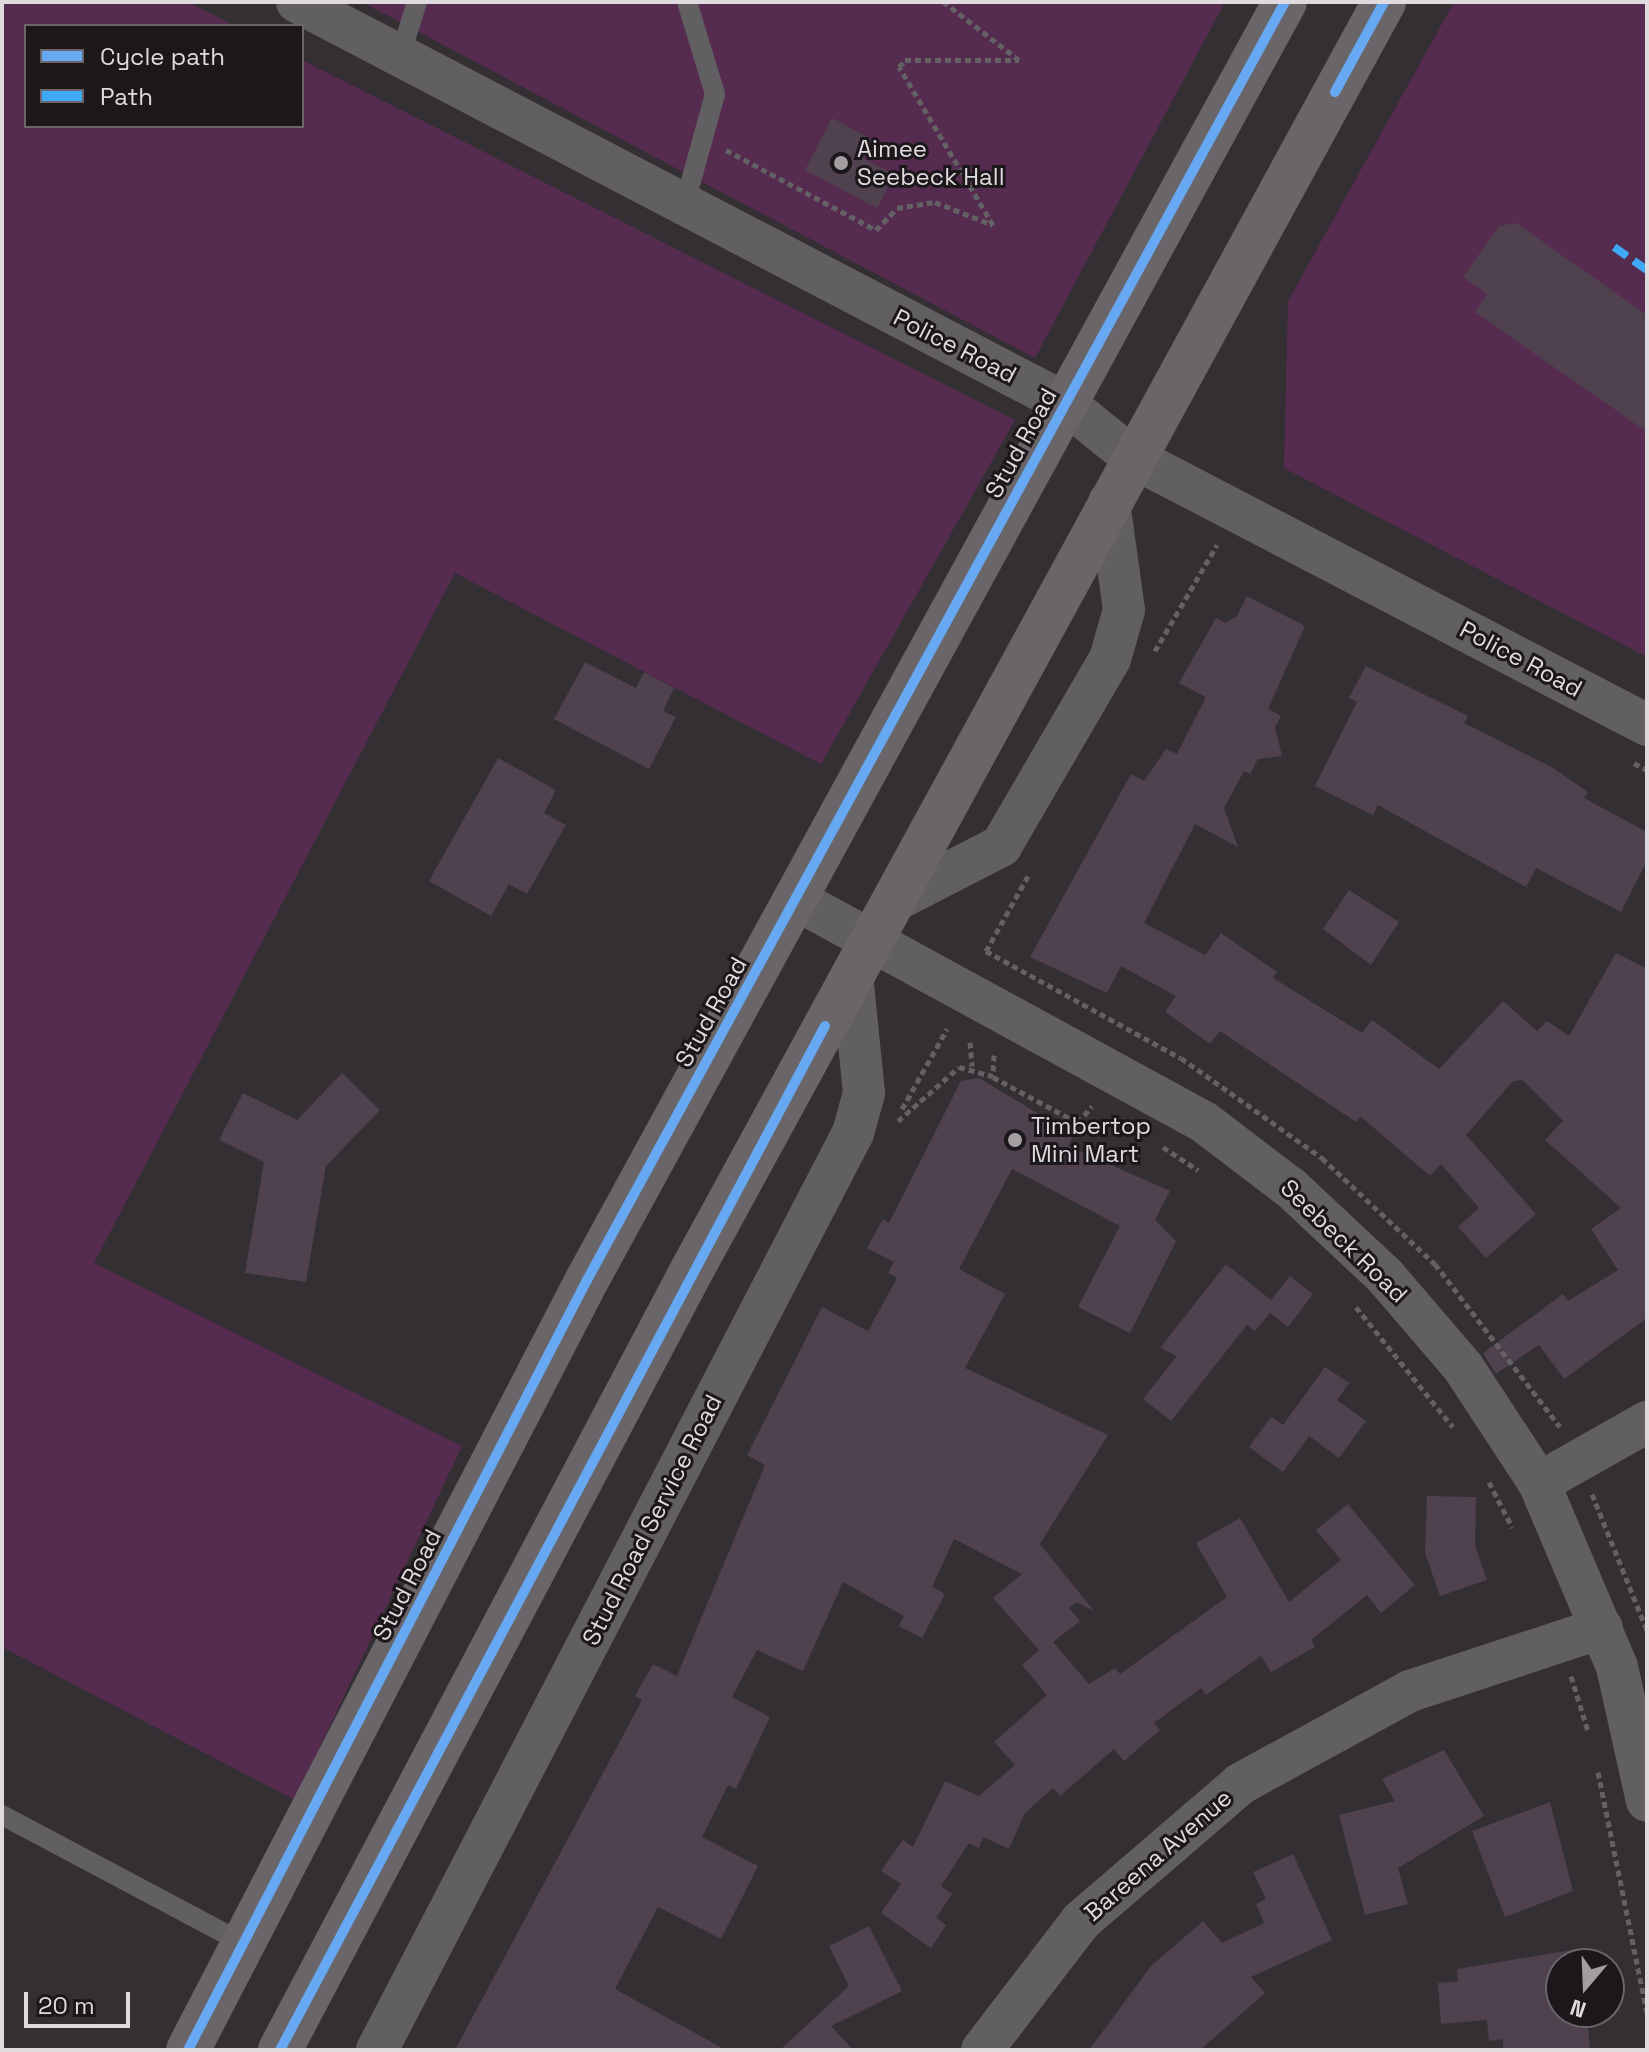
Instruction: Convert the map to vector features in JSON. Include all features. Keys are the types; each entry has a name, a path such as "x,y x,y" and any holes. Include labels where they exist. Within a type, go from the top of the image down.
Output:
{"highway":[{"name":"Stud Road","path":"188,2050 587,1280 1285,2"},
{"path":"280,2050 862,957 1132,457 1384,2"}],"street":[{"name":"Police Road","path":"297,2 1065,403 1132,457 1647,725"},
{"path":"892,902 1001,846 1110,659 1124,610 1109,502"},
{"name":"Seebeck Road","path":"795,899 862,957 1204,1122 1292,1189 1428,1323 1539,1483 1602,1628 1628,1705 1647,1801"},
{"name":"Stud Road Service Road","path":"377,2050 853,1133 864,1093 862,957"},
{"path":"1539,1483 1647,1422"},
{"name":"Bareena Avenue","path":"982,2050 1081,1921 1240,1784 1410,1691 1602,1628"}],"lane":[{"path":"400,56 417,2"},
{"path":"684,206 707,140 715,94 687,2"},
{"path":"2,1815 243,1943"}],"path":[{"path":"707,140 876,230 897,208 935,202 993,225 900,62 1019,60 944,2"},
{"path":"945,1028 998,1057 993,1077"},
{"path":"970,1042 972,1066"},
{"path":"972,1066 1078,1123 1091,1105 1104,1112"},
{"path":"894,1125 936,1081 972,1066"},
{"path":"1155,1142 1203,1173"},
{"path":"1350,1300 1456,1432"},
{"path":"1481,1469 1514,1531"},
{"path":"1592,1492 1647,1630"},
{"path":"1557,1678 1571,1674 1592,1743"},
{"path":"1595,1757 1647,2013"}],"shaded area":[{"path":"2,2 188,2 231,24 24,24 24,128 304,128 304,61 1015,420 821,764 455,573 94,1263 462,1446 295,1800 2,1647"},
{"path":"362,2 1225,2 1035,358"},
{"path":"1454,2 1647,2 1647,657 1284,468 1288,301"}],"building":[{"name":"Aimee Seebeck Hall","path":"832,118 871,139 861,157 894,175 877,208 805,170"},
{"path":"1516,223 1647,315 1647,432 1475,312 1487,294 1463,277 1499,226"},
{"path":"1247,596 1305,626 1268,709 1281,716 1275,727 1282,756 1258,759 1250,774 1244,771 1224,808 1238,847 1195,824 1144,923 1205,955 1221,933 1277,972 1273,978 1362,1033 1372,1020 1439,1069 1503,1001 1537,1031 1547,1021 1569,1036 1616,953 1647,969 1647,1318 1564,1379 1539,1345 1496,1374 1483,1353 1563,1294 1568,1301 1618,1270 1591,1229 1621,1208 1545,1140 1563,1121 1523,1080 1513,1081 1466,1135 1536,1214 1486,1258 1458,1227 1479,1208 1441,1164 1430,1176 1360,1116 1356,1122 1220,1031 1210,1044 1165,1012 1176,996 1121,966 1107,993 1030,957 1131,774 1144,781 1166,749 1177,754 1206,697 1179,683 1216,618 1225,623 1237,616"},
{"path":"585,662 636,688 644,672 674,688 663,711 676,717 649,769 554,719"},
{"path":"1366,666 1468,716 1464,723 1553,768 1588,792 1584,798 1647,832 1647,861 1621,912 1536,868 1526,887 1378,805 1373,815 1315,786 1357,702 1349,698"},
{"path":"498,758 556,790 544,813 566,825 527,894 509,884 491,916 429,881"},
{"path":"1349,890 1399,922 1371,965 1323,929"},
{"path":"342,1073 380,1110 326,1166 306,1282 245,1273 264,1162 219,1140 243,1093 297,1120"},
{"path":"979,1078 1074,1135 1068,1146 1170,1191 1155,1220 1176,1241 1130,1333 1078,1307 1120,1226 1012,1169 959,1269 1005,1294 965,1368 1108,1435 1040,1544 1094,1611 1076,1602 1069,1608 1080,1621 1053,1642 1089,1684 1115,1668 1120,1674 1227,1597 1196,1543 1240,1518 1289,1602 1341,1560 1316,1530 1348,1504 1415,1585 1381,1613 1367,1595 1311,1640 1315,1647 1271,1672 1261,1656 1206,1695 1201,1688 1154,1723 1160,1730 1124,1761 1114,1749 1060,1796 1053,1788 1025,1813 1009,1849 983,1837 979,1848 969,1843 941,1886 952,1894 936,1918 946,1925 931,1948 881,1913 901,1884 881,1871 903,1840 913,1847 945,1781 979,1796 1015,1765 994,1742 1047,1695 1022,1665 1039,1650 993,1598 1022,1574 954,1539 932,1587 945,1594 922,1638 899,1626 904,1616 843,1582 803,1671 757,1650 732,1697 770,1717 736,1789 728,1785 702,1837 758,1866 721,1939 658,1907 615,1989 726,2050 455,2050 642,1700 635,1696 653,1664 677,1676 765,1465 747,1455 822,1307 868,1331 897,1278 888,1273 894,1262 867,1248 883,1219 889,1223 961,1081"},
{"path":"1226,1264 1271,1300 1290,1276 1313,1294 1288,1327 1270,1313 1255,1331 1247,1325 1171,1421 1143,1399 1177,1356 1160,1348"},
{"path":"1325,1367 1349,1383 1337,1400 1366,1421 1339,1458 1309,1436 1283,1472 1249,1447 1271,1417 1283,1425"},
{"path":"1427,1496 1476,1497 1475,1545 1487,1580 1440,1596 1425,1553"},
{"path":"1444,1750 1484,1816 1398,1868 1408,1904 1365,1915 1339,1815 1395,1801 1382,1779"},
{"path":"1550,1802 1573,1891 1505,1917 1472,1831"},
{"path":"1293,1854 1332,1940 1251,1977 1265,1993 1200,2050 1089,2050 1151,1966 1203,1921 1222,1943 1264,1923 1256,1904 1266,1899 1253,1872"},
{"path":"869,1926 902,1991 831,2026 853,2050 780,2050 849,1986 829,1946"},
{"path":"1545,1954 1545,2028 1588,2028 1590,2050 1503,2050 1503,2039 1489,2041 1487,2020 1441,2024 1438,1983 1458,1981 1457,1969"}],"marked path":[{"path":"1614,247 1647,270"}],"cycle path":[{"path":"188,2050 587,1280 1285,2"},
{"path":"1335,92 1384,2"},
{"path":"280,2050 825,1026"}],"place":[{"name":"Aimee Seebeck Hall","path":"841,163"},
{"name":"Timbertop Mini Mart","path":"1015,1140"}]}
